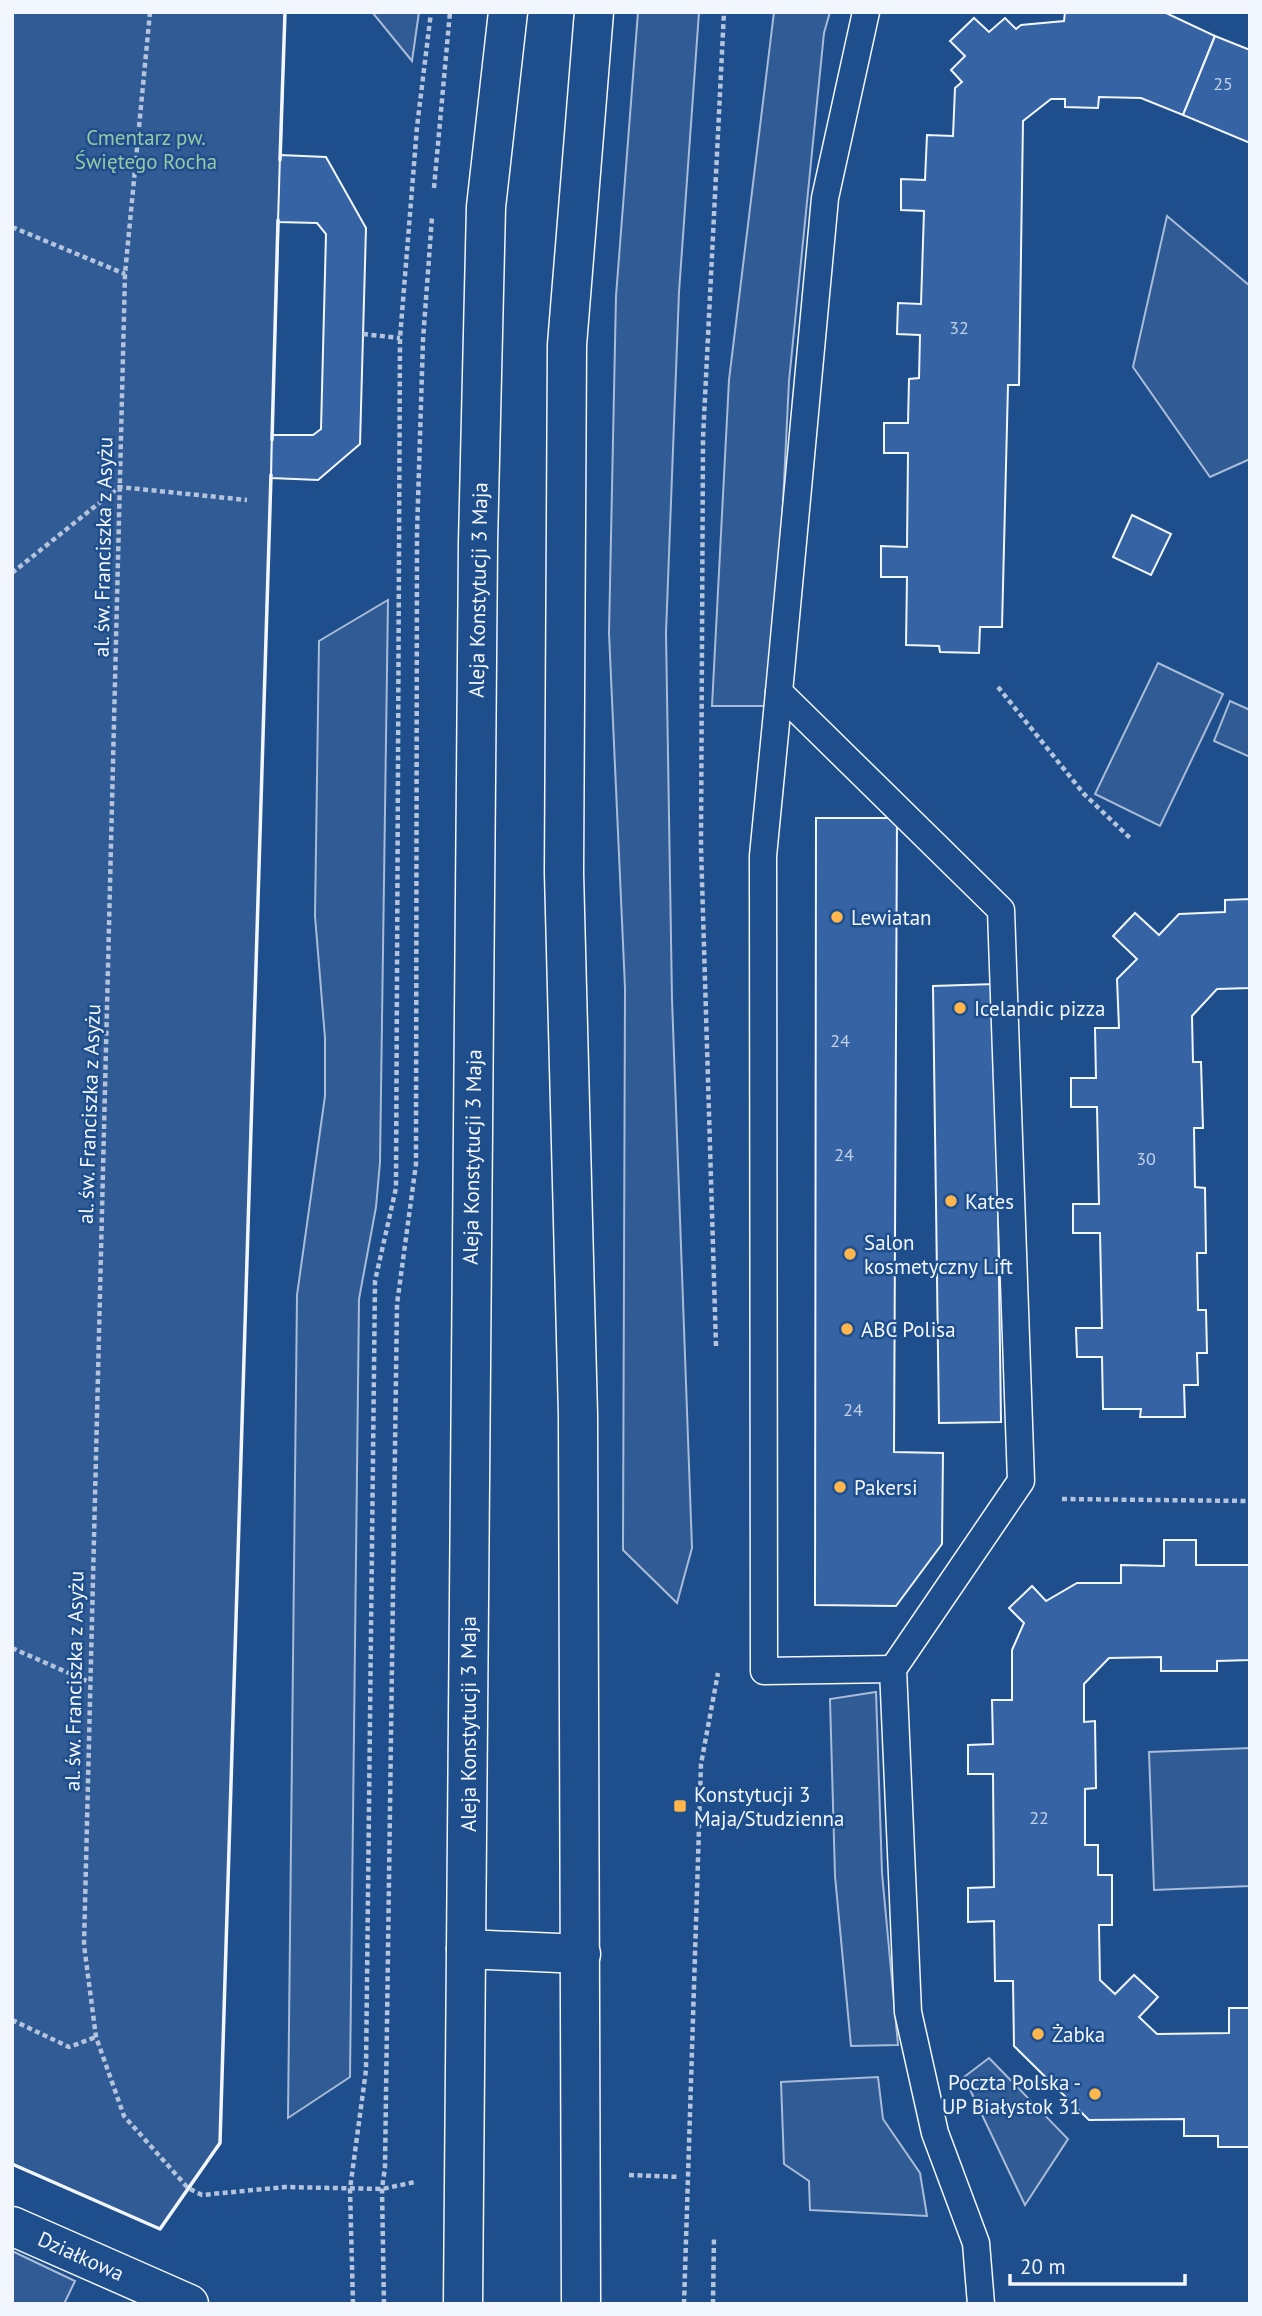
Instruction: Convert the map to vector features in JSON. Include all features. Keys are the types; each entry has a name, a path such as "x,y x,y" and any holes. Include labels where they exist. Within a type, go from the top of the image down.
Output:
{"main road":[{"name":"Aleja Konstytucji 3 Maja","path":"463,2304 480,463 486,207 508,12"},
{"path":"581,2304 578,1415 564,873 567,359 594,12"},
{"path":"466,1949 581,1954"},
{"name":"Działkowa","path":"12,2226 189,2304"}],"lane":[{"path":"866,12 825,198 763,856 764,1671 893,1669"},
{"path":"779,692 1001,911 1021,1481 893,1669 908,2012 935,2133 976,2243 981,2304"}],"path":[{"name":"al. św. Franciszka z Asyżu","path":"150,12 125,274 84,1945 96,2037 124,2116 187,2188 202,2195 247,2189 350,2189"},
{"path":"353,2304 350,2189 366,2070 375,1281 396,1188 400,338 417,127 430,12"},
{"path":"434,190 450,12"},
{"path":"716,1357 701,847 703,465 724,12"},
{"path":"384,2304 382,2189 385,2167 397,1304 416,1164 417,533 423,340 433,203"},
{"path":"12,227 125,274"},
{"path":"363,334 400,338"},
{"path":"12,573 119,488 247,500"},
{"path":"998,687 1084,794 1131,839"},
{"path":"1009,1498 1250,1501"},
{"path":"12,1648 89,1682"},
{"path":"684,2304 701,1764 720,1665"},
{"path":"12,2020 69,2047 96,2037"},
{"path":"350,2189 382,2189"},
{"path":"713,2236 713,2304"}],"shaded area":[{"name":"Cmentarz pw. Świętego Rocha","path":"12,12 285,12 220,2143 160,2229 12,2164"},
{"path":"372,12 419,12 412,61"},
{"path":"638,12 699,12 679,292 666,633 672,999 692,1548 677,1603 623,1550 625,988 609,633 616,296"},
{"path":"774,12 830,12 824,33 789,381 773,706 712,706 729,380"},
{"path":"1167,216 1250,286 1250,459 1210,477 1133,367"},
{"path":"388,600 380,1162 376,1207 359,1299 350,2077 288,2118 297,1295 325,1096 325,1038 315,916 319,641"},
{"path":"1158,663 1223,694 1160,826 1095,794"},
{"path":"1230,701 1250,710 1250,757 1214,741"},
{"path":"876,1692 882,1873 898,2045 851,2046 835,1876 830,1699"},
{"path":"1250,1748 1250,1886 1154,1890 1149,1752"},
{"path":"989,2058 1068,2139 1025,2205 964,2077"},
{"path":"878,2077 883,2119 920,2173 927,2216 810,2210 809,2181 784,2164 781,2082"},
{"path":"12,2251 75,2281 64,2304 12,2304"}],"building":[{"path":"1065,12 1164,12 1215,36 1183,115 1141,98 1099,97 1098,108 1065,107 1065,99 1051,99 1023,121 1019,385 1008,385 1002,627 980,627 979,653 940,652 939,646 906,645 907,577 881,577 881,546 907,547 908,453 884,453 884,423 908,423 909,379 919,378 920,335 897,334 898,303 921,304 924,211 901,210 901,179 925,180 927,135 953,136 955,88 962,82 951,70 965,56 950,41 974,18 989,32 1005,18 1016,29 1021,25 1064,21"},
{"path":"1215,36 1250,50 1250,143 1183,115"},
{"path":"280,155 326,157 366,228 360,444 318,480 271,478 272,435 313,435 321,429 326,234 317,223 278,222"},
{"path":"1132,515 1171,534 1151,575 1113,557"},
{"path":"816,818 897,818 894,1452 943,1453 942,1544 896,1606 815,1605"},
{"path":"1250,899 1250,988 1217,989 1192,1016 1193,1062 1201,1062 1203,1128 1194,1128 1195,1187 1205,1188 1206,1253 1197,1253 1198,1310 1206,1310 1207,1353 1197,1353 1198,1385 1184,1385 1185,1417 1140,1417 1141,1409 1103,1409 1102,1357 1077,1357 1076,1328 1102,1328 1100,1233 1073,1233 1073,1204 1099,1204 1097,1107 1071,1107 1071,1078 1096,1078 1095,1028 1119,1028 1117,979 1137,959 1113,936 1135,913 1159,935 1179,914 1225,912 1225,900"},
{"path":"995,984 1001,1422 939,1423 933,986"},
{"path":"1164,1540 1196,1540 1196,1565 1250,1565 1250,1660 1217,1661 1217,1671 1161,1671 1161,1657 1109,1658 1084,1684 1084,1722 1095,1721 1096,1788 1085,1789 1085,1845 1098,1845 1098,1875 1112,1875 1112,1925 1099,1925 1100,1980 1115,1994 1134,1975 1158,1997 1139,2017 1157,2034 1229,2033 1229,2008 1250,2008 1250,2147 1218,2147 1218,2136 1184,2136 1184,2119 1089,2120 1014,2046 1013,1981 995,1981 994,1921 968,1922 968,1888 994,1887 993,1774 968,1774 968,1745 993,1744 992,1700 1012,1700 1012,1650 1024,1623 1009,1608 1032,1586 1046,1601 1077,1583 1121,1583 1121,1565 1164,1566"}],"wall":[{"path":"280,160 285,12"},
{"path":"272,440 278,220"},
{"path":"12,2164 160,2229 220,2143 271,475"}],"place":[{"name":"Lewiatan","path":"837,917"},
{"name":"Icelandic pizza","path":"960,1008"},
{"name":"Kates","path":"951,1201"},
{"name":"Salon kosmetyczny Lift","path":"850,1254"},
{"name":"ABC Polisa","path":"847,1329"},
{"name":"Pakersi","path":"840,1487"},
{"name":"Konstytucji 3 Maja/Studzienna","path":"680,1806"},
{"name":"Żabka","path":"1038,2034"},
{"name":"Poczta Polska - UP Białystok 31","path":"1095,2094"}]}
